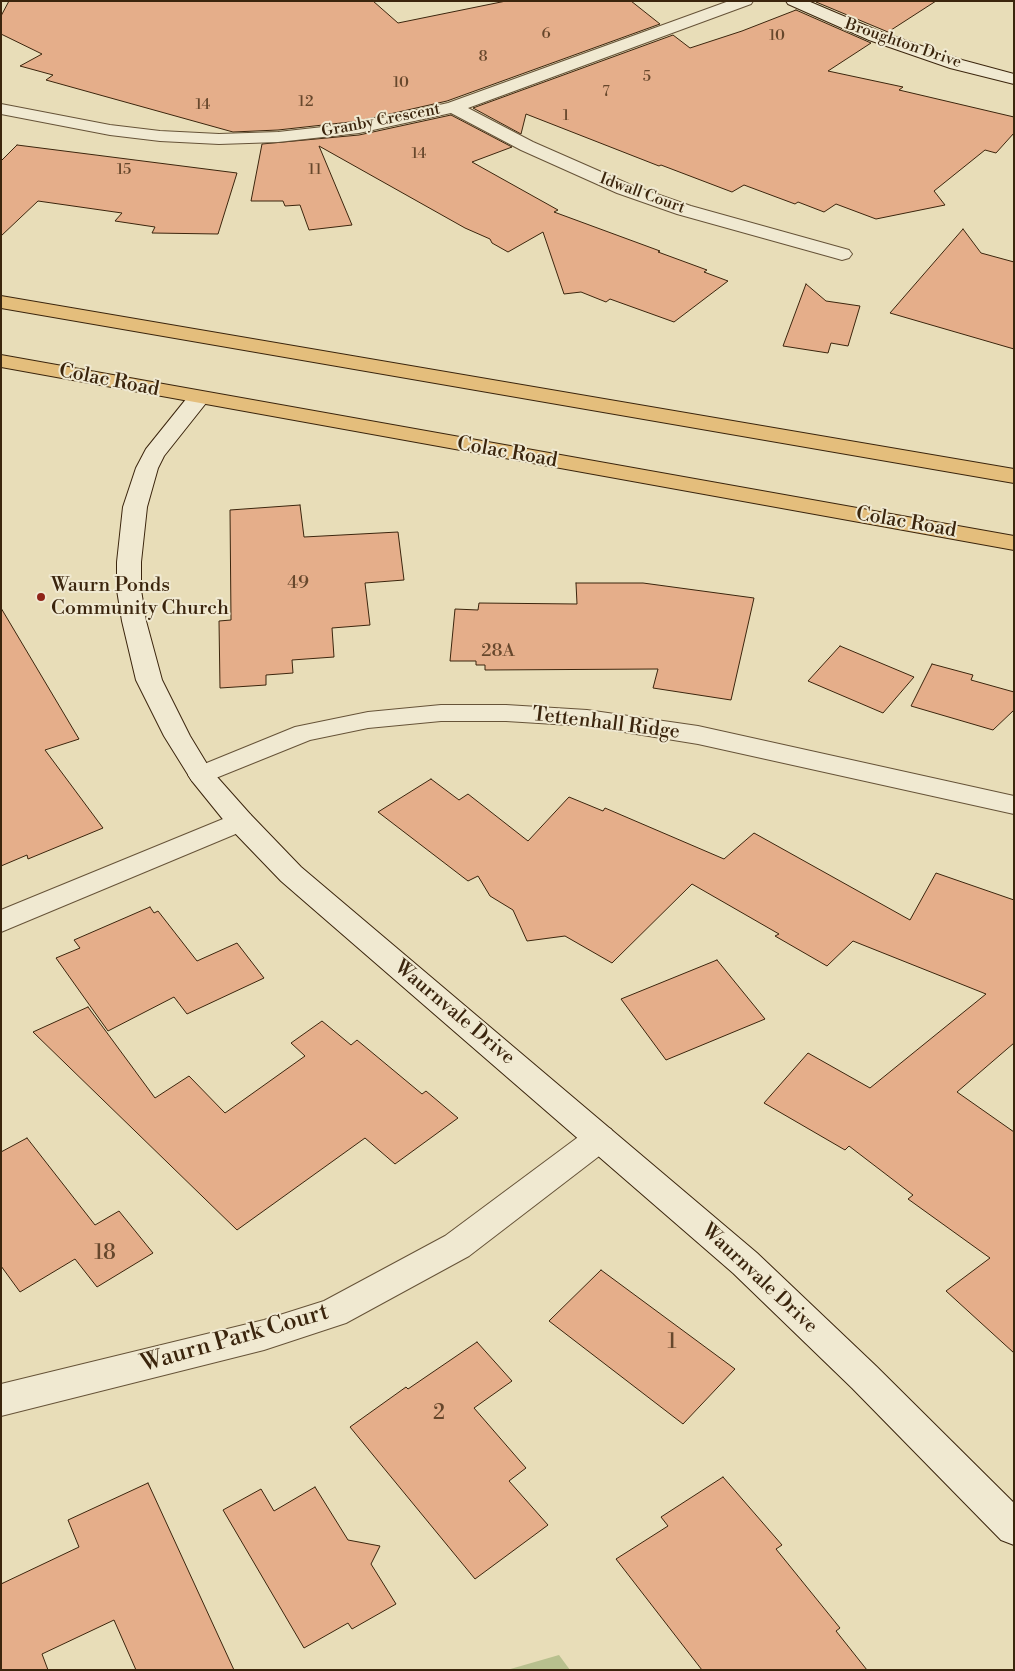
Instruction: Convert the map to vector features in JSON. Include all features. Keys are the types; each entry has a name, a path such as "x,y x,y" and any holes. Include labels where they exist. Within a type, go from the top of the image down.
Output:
{"highway":[{"path":"1,302 1014,476"},
{"name":"Colac Road","path":"1,361 199,398 1014,542"}],"street":[{"name":"Granby Crescent","path":"1,109 135,134 219,138 278,137 341,130 398,120 452,107 745,1"},
{"name":"Broughton Drive","path":"794,1 875,36 956,64 1014,79"},
{"name":"Idwall Court","path":"452,107 527,146 624,189 684,210 842,254"},
{"name":"Waurnvale Drive","path":"199,398 154,454 147,468 135,506 129,562 129,590 134,621 149,680 177,736 201,775 240,821 291,874 745,1263 864,1377 1014,1528"},
{"name":"Tettenhall Ridge","path":"201,775 304,733 359,722 442,713 506,713 587,718 698,735 1014,805"},
{"path":"1,922 240,821"},
{"name":"Waurn Park Court","path":"1,1400 264,1335 334,1313 457,1246 600,1138"}],"green space":[{"path":"559,1655 570,1670 507,1670"}],"building":[{"path":"9,1 373,1 398,23 506,1 631,1 660,24 447,101 359,121 278,130 233,132 46,80 53,75 20,66 42,54 1,34 1,16"},
{"path":"936,1 888,32 816,2"},
{"path":"796,10 871,43 828,71 903,87 899,90 1014,117 1014,133 996,153 985,150 934,191 945,205 876,219 836,204 824,212 798,202 795,204 744,185 732,192 661,165 659,166 526,114 521,134 473,108 673,35 690,48 742,31"},
{"path":"451,115 512,147 472,162 558,210 554,212 660,251 658,252 707,270 704,272 728,281 674,322 610,299 606,302 581,292 564,294 543,232 508,252 492,243 490,239 465,228 319,146 352,225 309,230 300,205 285,206 283,201 251,201 262,144 359,135"},
{"path":"17,145 237,173 218,234 152,233 155,227 115,221 122,213 38,201 1,236 1,161"},
{"path":"963,229 981,253 1014,262 1014,349 890,313"},
{"path":"806,284 826,301 860,306 848,346 831,343 828,353 783,346"},
{"path":"300,505 304,537 398,532 404,580 365,583 370,625 332,628 334,657 292,660 293,673 266,675 266,685 220,688 219,621 231,620 230,510"},
{"path":"576,583 643,583 754,598 731,700 653,688 658,669 485,670 485,665 476,665 476,661 450,661 455,609 478,610 479,603 577,604"},
{"path":"1,608 79,739 45,750 103,828 28,859 27,855 1,866"},
{"path":"840,646 914,677 883,713 808,681"},
{"path":"932,664 973,675 971,680 1014,692 1014,710 993,730 911,706"},
{"path":"431,779 459,800 468,794 528,841 569,797 603,811 605,808 724,859 754,833 910,920 936,873 1014,900 1014,1043 957,1092 1014,1132 1014,1353 946,1291 990,1258 908,1199 913,1195 849,1146 845,1150 764,1103 808,1053 870,1088 986,994 853,941 827,966 775,936 779,934 692,884 612,963 565,936 527,941 513,910 490,896 478,876 468,881 378,812"},
{"path":"150,907 154,913 158,911 197,961 237,943 264,978 187,1014 174,997 108,1031 56,958 80,948 74,940"},
{"path":"717,960 765,1019 666,1060 621,999"},
{"path":"88,1007 155,1098 189,1076 225,1113 305,1056 291,1043 322,1021 351,1045 357,1040 422,1094 426,1091 458,1118 395,1164 365,1138 237,1230 33,1032"},
{"path":"27,1138 95,1225 119,1211 153,1253 97,1287 75,1259 20,1292 1,1266 1,1152"},
{"path":"601,1270 735,1369 683,1424 549,1321"},
{"path":"477,1342 512,1381 474,1408 526,1468 509,1481 548,1525 475,1579 350,1427 406,1387 408,1389"},
{"path":"723,1477 782,1545 776,1549 840,1628 836,1631 867,1670 702,1670 616,1559 668,1526 661,1517"},
{"path":"148,1483 234,1670 136,1670 114,1620 42,1654 48,1670 1,1670 1,1584 79,1547 68,1520"},
{"path":"315,1487 348,1540 380,1546 371,1564 396,1604 352,1629 348,1623 304,1648 223,1510 261,1489 274,1511"}],"place":[{"name":"Waurn Ponds Community Church","path":"41,597"}]}
